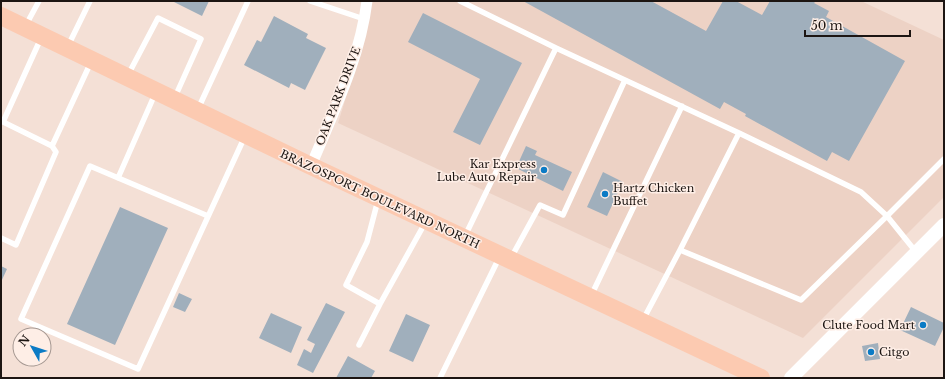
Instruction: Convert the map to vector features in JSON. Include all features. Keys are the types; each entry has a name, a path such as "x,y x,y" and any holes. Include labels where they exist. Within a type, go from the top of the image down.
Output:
{"main road":[{"name":"BRAZOSPORT BOULEVARD NORTH","path":"1,18 25,27 245,135 761,378"}],"street":[{"name":"OAK PARK DRIVE","path":"311,166 342,93 359,41 367,1"},
{"path":"791,378 944,225"}],"lane":[{"path":"25,27 39,1"},
{"path":"67,48 90,1"},
{"path":"197,111 248,1"},
{"path":"310,1 364,19"},
{"path":"460,1 556,48 862,192 887,216 917,253"},
{"path":"127,77 158,18 201,39 174,100"},
{"path":"1,238 16,245 56,152 52,146 2,121 42,36"},
{"path":"464,238 556,48"},
{"path":"52,146 92,60"},
{"path":"440,378 505,258 540,205 563,215 625,80"},
{"path":"118,178 156,91"},
{"path":"590,298 682,106"},
{"path":"642,322 739,133"},
{"path":"208,216 90,166 21,319 138,369 208,216 245,135"},
{"path":"680,250 801,300 944,159"},
{"path":"379,198 367,242 346,285 380,304"},
{"path":"360,345 380,304 426,221"}],"shaded area":[{"path":"371,1 861,1 944,40 944,197 803,338 338,123 360,52"}],"building":[{"path":"172,1 209,1 202,16"},
{"path":"523,1 651,1 706,31 723,1 736,1 762,15 770,1 816,1 814,3 829,11 826,17 905,61 849,161 832,152 827,161 745,116 746,114 724,102 720,109"},
{"path":"423,13 522,63 480,145 453,132 480,79 408,42"},
{"path":"274,16 308,34 306,38 326,48 305,90 291,83 289,88 244,65 257,40 261,42"},
{"name":"Kar Express Lube Auto Repair","path":"526,146 537,151 535,155 572,172 563,191 516,168"},
{"name":"Hartz Chicken Buffet","path":"603,172 623,182 607,216 587,207"},
{"path":"120,207 168,228 115,345 67,324"},
{"path":"1,266 7,269 1,282"},
{"path":"179,293 192,299 185,312 173,307"},
{"path":"326,303 345,312 313,373 297,365 304,349 311,353 315,344 307,340"},
{"name":"Clute Food Mart","path":"911,307 944,323 944,327 935,346 900,330"},
{"path":"271,313 302,327 291,353 259,338"},
{"path":"406,314 430,325 413,362 389,351"},
{"name":"Citgo","path":"878,343 880,359 865,361 862,346"},
{"path":"348,356 375,371 371,378 336,378"}],"place":[{"name":"Kar Express Lube Auto Repair","path":"544,170"},
{"name":"Hartz Chicken Buffet","path":"605,194"},
{"name":"Clute Food Mart","path":"923,325"},
{"name":"Citgo","path":"871,352"}]}
